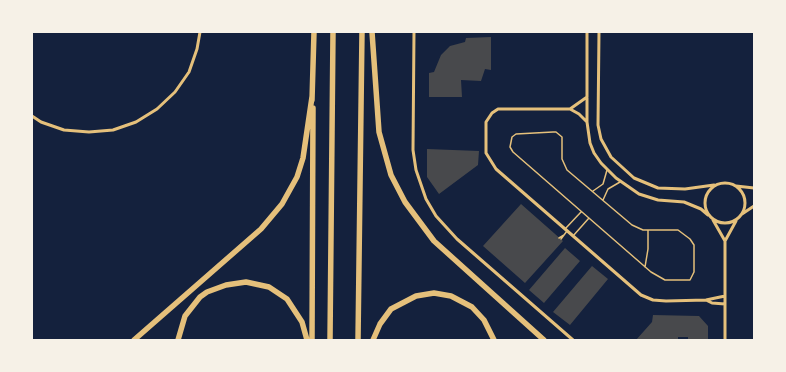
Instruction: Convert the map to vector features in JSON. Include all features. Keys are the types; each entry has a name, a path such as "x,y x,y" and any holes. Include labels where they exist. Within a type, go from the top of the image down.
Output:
{"highway":[{"path":"312,340 312,97 314,32"},
{"path":"330,340 333,32"},
{"path":"358,340 362,32"},
{"path":"372,32 379,132 391,175 404,202 434,241 544,340"},
{"path":"134,340 261,229 282,204 297,177 303,158 312,97"},
{"path":"178,340 185,316 200,297 207,292 226,285 246,282 269,287 287,299 300,316 307,340"},
{"path":"373,340 380,324 391,309 416,296 434,293 454,297 472,307 484,320 494,340"}],"street":[{"path":"32,116 41,122 64,130 88,132 113,130 136,122 157,110 175,92 189,72 197,49 200,32"},
{"path":"414,32 413,150 416,170 426,199 436,216 456,239 573,340"},
{"path":"587,32 587,122 592,148 607,170 620,182 639,194 648,198 684,202 693,205 708,214"},
{"path":"599,32 598,125 601,139 607,151 628,173 650,186 676,189 714,185 725,182 736,186 754,188"},
{"path":"570,109 587,97"},
{"path":"587,122 579,114 570,109 505,108 495,110 488,117 486,122 485,147 488,159 496,168 566,230 647,298 659,301 706,300 725,296"},
{"path":"714,185 710,188 704,198 704,204 708,214 725,241"},
{"path":"736,186 740,189 745,199 745,205 741,215"},
{"path":"712,219 721,223 736,219 754,206"},
{"path":"725,340 725,241 736,219"},
{"path":"706,300 712,303 725,304"}],"lane":[{"path":"556,132 560,134 562,140 562,159 565,166 603,200 632,225 648,230 670,230 685,234 694,245 694,272 690,280 673,281 658,276 645,267 513,152 510,147 512,137 516,134 556,132"},
{"path":"593,191 603,184 607,170"},
{"path":"603,200 608,189 620,182"},
{"path":"560,238 564,235 566,230 581,212"},
{"path":"573,236 589,218"},
{"path":"645,267 648,249 648,230"}],"building":[{"path":"491,37 491,70 485,69 481,81 461,80 462,97 429,97 429,73 434,72 441,55 450,46 465,42 466,38"},
{"path":"427,149 479,151 478,165 439,194 427,177"},
{"path":"521,204 563,241 525,283 483,246"},
{"path":"565,248 580,261 544,303 529,290"},
{"path":"592,266 608,279 570,325 553,312"},
{"path":"653,315 699,316 708,326 708,340 688,340 688,337 678,337 678,340 636,340 652,322"}]}
